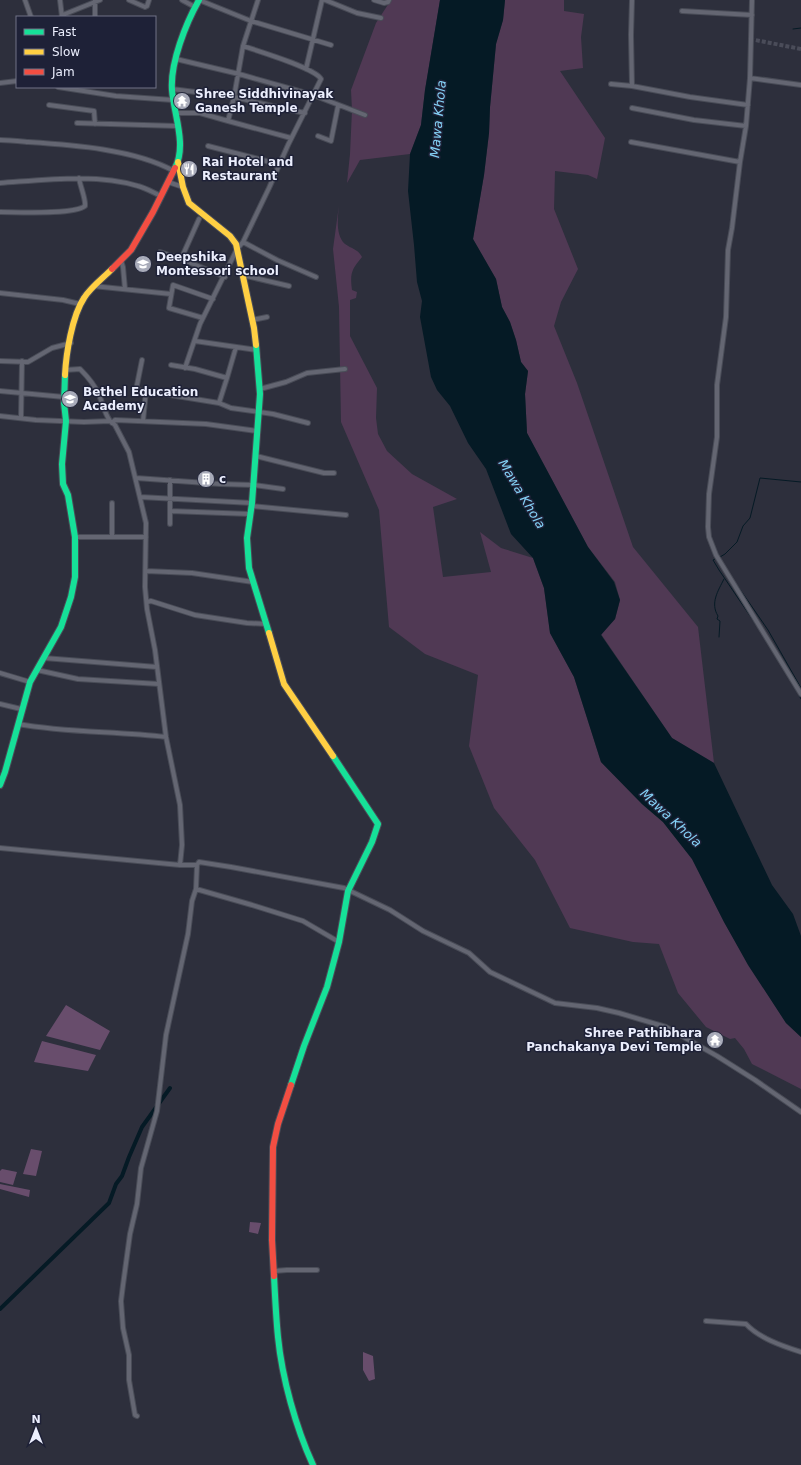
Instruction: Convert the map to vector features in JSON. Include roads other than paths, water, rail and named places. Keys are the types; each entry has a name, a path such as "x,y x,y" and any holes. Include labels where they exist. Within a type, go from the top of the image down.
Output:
{"street":[{"path":"25,0 31,16"},
{"path":"60,0 62,16"},
{"path":"63,16 100,0"},
{"path":"129,0 145,7 150,0"},
{"path":"182,0 195,7"},
{"path":"0,785 30,682 61,627 72,597 75,577 75,537 68,495 63,484 62,474 66,421 64,397 66,360 71,343 76,314 84,297 93,286 131,250 178,162 180,144 172,89 177,52 195,7 199,0 251,21 330,45"},
{"path":"228,121 239,74 243,46 258,0"},
{"path":"306,69 322,0"},
{"path":"325,0 357,13 380,18"},
{"path":"374,0 384,3 388,2 389,0"},
{"path":"632,0 632,86"},
{"path":"752,0 748,105 728,250 726,317 717,385 717,437 709,494 708,527 716,555 801,694"},
{"path":"95,1 95,16"},
{"path":"682,11 752,15"},
{"path":"185,368 203,318 237,249 243,242 291,138 305,113 320,78 306,69 243,46"},
{"path":"176,59 239,74 313,95 338,106 365,115"},
{"path":"750,78 801,85"},
{"path":"0,83 16,81"},
{"path":"611,84 632,86 690,97 748,105"},
{"path":"64,88 116,96 173,100"},
{"path":"172,89 234,97 305,113"},
{"path":"49,105 94,111 95,124"},
{"path":"318,136 331,141 338,106"},
{"path":"632,108 694,120 746,126"},
{"path":"176,113 200,113 291,138"},
{"path":"77,123 177,126"},
{"path":"0,140 67,144 92,148 145,158 174,171"},
{"path":"631,142 740,162"},
{"path":"208,146 278,166"},
{"path":"178,162 183,187 189,202 230,236 236,244 252,320 257,350 260,389 254,485 247,538 249,568 253,582 284,684 305,713 378,824 372,842 348,891 339,942 327,987 304,1046 278,1124 273,1146 272,1240 278,1338 288,1391 306,1450 314,1465"},
{"path":"0,183 79,178 119,182 138,186 161,196"},
{"path":"0,212 61,211 82,209 86,203 79,178"},
{"path":"168,182 183,187"},
{"path":"181,259 199,219"},
{"path":"243,242 316,278"},
{"path":"160,252 224,277"},
{"path":"121,260 123,267 124,289"},
{"path":"242,275 289,286"},
{"path":"203,318 169,308 173,285 213,299"},
{"path":"93,286 172,294"},
{"path":"0,293 63,300 80,304"},
{"path":"252,320 267,318"},
{"path":"195,341 257,350"},
{"path":"0,361 28,362 52,348 71,343"},
{"path":"219,404 236,347"},
{"path":"142,360 136,390 219,404 230,408 259,412 308,423"},
{"path":"21,418 22,361"},
{"path":"171,365 227,378"},
{"path":"66,370 80,369 86,374 98,394 104,411 111,422 115,425 129,452 136,478 146,523 147,602 166,737 180,805 182,845 180,865"},
{"path":"260,389 286,382 307,373 345,369"},
{"path":"0,391 64,397"},
{"path":"143,421 146,391"},
{"path":"0,416 36,420 111,422 115,420 206,424 257,431"},
{"path":"256,456 324,473 334,473"},
{"path":"136,478 254,485 282,489"},
{"path":"170,480 170,524"},
{"path":"140,497 252,504 285,510 328,512 346,515"},
{"path":"112,503 112,537"},
{"path":"170,511 250,514"},
{"path":"75,537 146,537"},
{"path":"146,571 192,573 253,582"},
{"path":"147,602 151,601 195,615 247,623 267,624"},
{"path":"44,658 157,667"},
{"path":"37,670 78,679 159,684"},
{"path":"0,673 30,682"},
{"path":"0,704 21,709"},
{"path":"18,724 50,729 144,734 166,737"},
{"path":"0,848 180,865 197,865 199,862 344,888 390,910 423,931 469,953 490,972 555,1003 597,1008 666,1027 755,1080 801,1112"},
{"path":"137,1416 135,1415 129,1380 129,1355 123,1328 121,1301 122,1285 130,1234 137,1204 141,1168 157,1111 166,1035 186,941 192,901 196,889 197,865"},
{"path":"196,889 303,921 339,942"},
{"path":"274,1271 317,1270"},
{"path":"706,1321 746,1324 752,1331 787,1348 801,1352"}],"water":[{"name":"Mawa Khola","path":"440,0 505,0 503,20 496,44 489,133 484,175 473,239 496,279 502,307 510,322 521,362 528,371 525,394 527,433 588,547 614,582 620,600 615,619 601,635 672,738 714,763 772,885 793,914 801,936 801,1037 786,1023 748,965 692,859 663,822 642,804 601,762 574,677 550,633 544,588 533,558 511,534 486,469 468,443 450,406 437,390 431,377 420,317 422,301 417,282 408,191 410,154 421,125 425,90"}],"waterway":[{"path":"793,29 801,28"},
{"path":"720,557 737,542 743,526 750,518 760,478 801,482"},
{"path":"715,559 713,560 719,570 763,635"},
{"path":"719,637 720,621 717,619 718,616 715,602 717,593 724,579"},
{"path":"737,585 768,630 801,688"},
{"path":"796,689 801,699"},
{"path":"0,1309 109,1203 142,1127 170,1088"}],"tunnel":[{"path":"750,39 801,49"}],"place":[{"name":"Shree Siddhivinayak Ganesh Temple","path":"182,101"},
{"name":"Rai Hotel and Restaurant","path":"189,169"},
{"name":"Deepshika Montessori school","path":"143,264"},
{"name":"Bethel Education Academy","path":"70,399"},
{"name":"c","path":"206,479"},
{"name":"Shree Pathibhara Panchakanya Devi Temple","path":"715,1040"}]}
